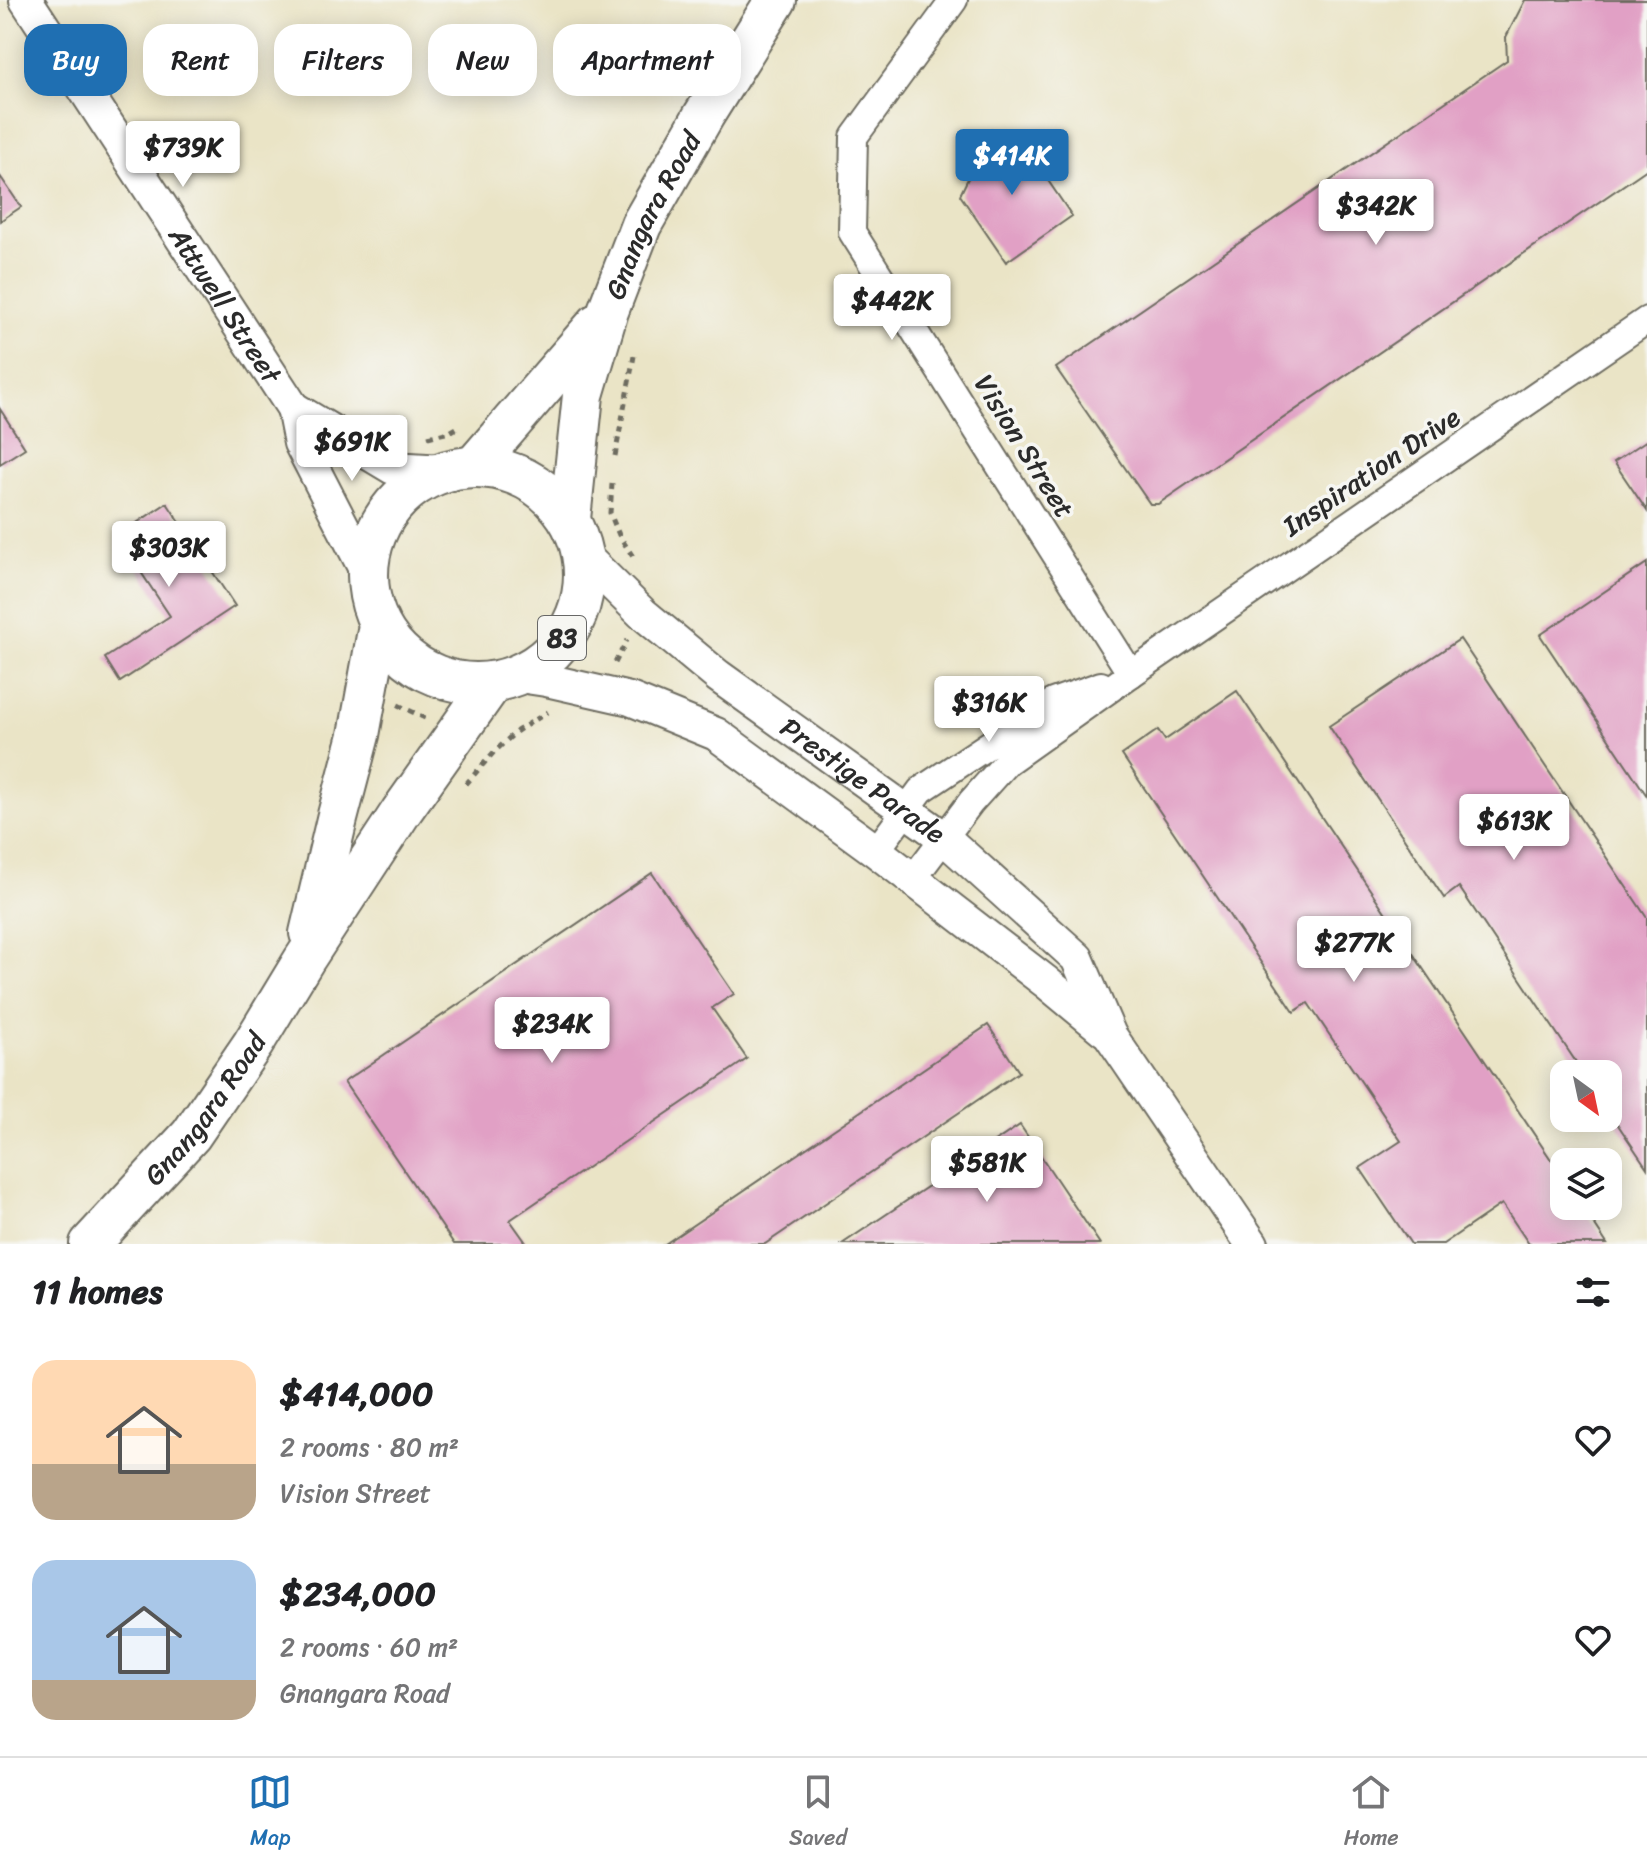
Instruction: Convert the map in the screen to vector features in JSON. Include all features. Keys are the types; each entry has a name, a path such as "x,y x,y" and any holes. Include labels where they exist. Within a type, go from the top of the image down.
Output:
{"main road":[{"name":"Gnangara Road","path":"608,311 458,469 413,486 388,510 373,540 367,573 369,600 379,625 407,660 448,680 503,678 538,664 570,630 583,593 576,537 583,395 608,311 641,225 704,115 776,0"},
{"path":"458,469 511,472 544,490 576,537"},
{"name":"Gnangara Road","path":"304,960 359,735 379,625"},
{"name":"Gnangara Road","path":"90,1244 191,1135 401,812 503,678"}],"street":[{"name":"Attwell Street","path":"26,0 293,408 300,443 367,573"},
{"name":"Vision Street","path":"954,0 854,137 852,232 1131,674"},
{"name":"Inspiration Drive","path":"912,880 943,837 1007,762 1647,320"},
{"name":"Attwell Street","path":"293,408 393,468 458,469"},
{"name":"Prestige Parade","path":"576,537 642,613 718,676 943,837 1077,958 1110,1035 1252,1244"},
{"path":"698,660 742,714 772,741 776,761 774,778"},
{"name":"Inspiration Drive","path":"876,851 921,790 1053,702 1131,674"},
{"name":"Prestige Parade","path":"503,678 546,680 630,699 716,734 876,851 1110,1035"}],"path":[{"path":"421,439 450,432 463,424"},
{"path":"600,692 642,613"},
{"path":"456,790 469,782 517,731 548,712 559,711"}],"building":[{"path":"1525,0 1647,0 1647,169 1158,504 1150,504 1056,368 1507,60 1506,37"},
{"path":"992,129 1032,157 1072,216 1006,262 960,195"},
{"path":"0,176 21,207 0,221"},
{"path":"0,409 25,448 0,464"},
{"path":"1647,440 1647,511 1614,462"},
{"path":"167,503 235,606 120,682 105,658 170,616 117,536"},
{"path":"1647,563 1647,796 1540,635"},
{"path":"1460,639 1647,918 1647,1168 1622,1131 1622,1060 1575,1060 1459,887 1444,898 1329,726"},
{"path":"1237,691 1550,1158 1550,1220 1591,1220 1607,1244 1529,1244 1502,1204 1443,1244 1411,1244 1360,1168 1401,1141 1308,1003 1294,1012 1122,755 1158,730 1165,740"},
{"path":"652,873 734,994 712,1008 747,1059 510,1220 527,1244 454,1244 344,1082"},
{"path":"988,1025 1019,1072 765,1244 665,1244"},
{"path":"1020,1125 1100,1244 842,1244"}]}
